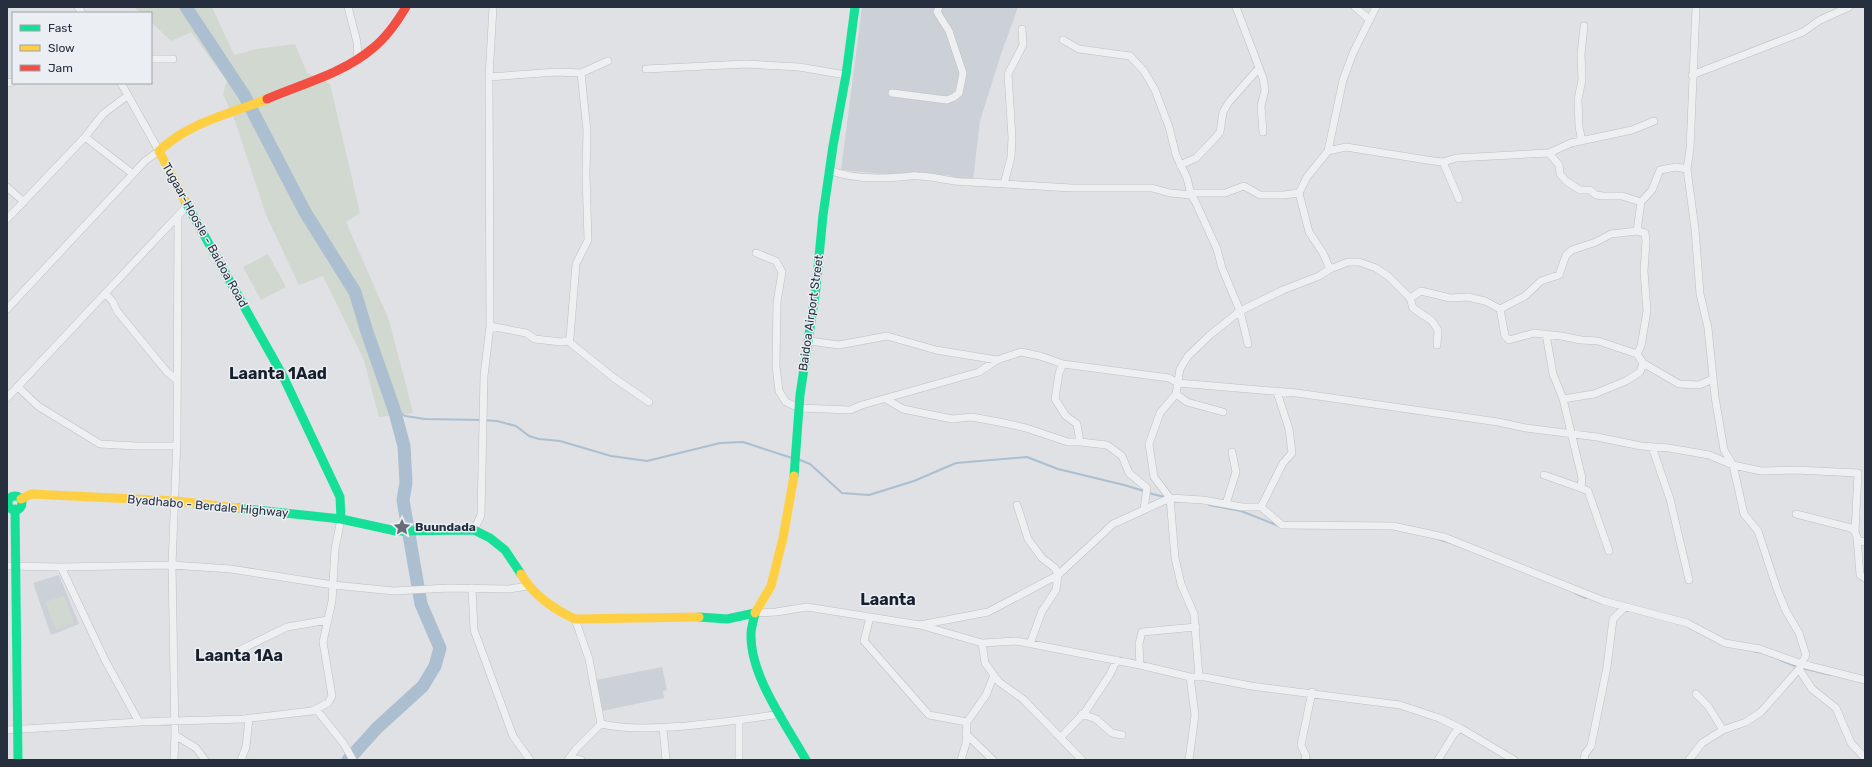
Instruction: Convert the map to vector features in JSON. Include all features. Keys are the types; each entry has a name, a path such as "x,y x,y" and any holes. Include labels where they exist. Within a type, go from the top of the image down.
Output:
{"main road":[{"name":"Tugaar-Hoosle - Baidoa Road","path":"341,519 340,496 283,376 187,206 159,151 179,133 192,126 230,114 270,98 358,59 379,45 406,7"},
{"name":"Baidoa Airport Street","path":"755,614 771,586 783,538 797,447 800,395 816,288 829,170 846,75 855,7"},
{"name":"Byadhabo - Berdale Highway","path":"21,499 31,494 176,502 341,519 396,530 474,530"},
{"path":"16,496 21,499 20,507 15,509 8,505 8,498 16,496"},
{"path":"15,509 11,566 18,760"},
{"path":"474,530 490,538 505,550 528,586 563,614 575,619 701,617 727,619 755,614 751,635 752,648 762,681 806,760"}],"street":[{"path":"348,7 357,42 358,59"},
{"path":"474,530 481,514 484,376 490,326 489,77 493,7"},
{"path":"892,94 947,100 959,93 963,73 949,31 938,12 939,7"},
{"path":"1236,7 1259,68 1264,90 1261,106 1263,132"},
{"path":"1355,7 1370,20"},
{"path":"1330,269 1324,253 1309,232 1298,193 1307,177 1328,151 1343,80 1353,53 1376,7"},
{"path":"1689,760 1702,743 1723,730 1746,722 1761,712 1800,667 1806,655 1800,633 1786,611 1777,589 1758,531 1744,514 1733,465 1724,450 1713,379 1708,328 1700,294 1694,222 1687,168 1690,149 1696,7"},
{"path":"1692,75 1803,32 1820,20 1849,7"},
{"path":"1582,141 1579,127 1578,99 1582,80 1581,54 1584,26"},
{"path":"1004,184 1011,156 1012,138 1008,74 1023,45 1022,29"},
{"path":"1063,40 1079,49 1130,56 1144,71 1152,85 1169,127 1172,143 1180,165 1187,178 1191,195 1196,201 1217,249 1222,268 1240,311 1248,344"},
{"path":"152,60 173,59"},
{"path":"489,77 543,72 581,73 608,61"},
{"path":"646,69 746,64 799,67 846,75"},
{"path":"1180,165 1196,158 1216,137 1220,132 1224,112 1228,102 1259,68"},
{"path":"568,341 570,338 576,264 588,240 586,174 587,132 581,73"},
{"path":"7,310 145,161 159,151 121,84"},
{"path":"7,219 85,137 103,114 127,96"},
{"path":"1328,151 1346,147 1370,152 1390,153 1411,159 1443,162 1456,158 1549,153 1571,143 1632,130 1654,121"},
{"path":"85,137 133,174"},
{"path":"1549,153 1559,165 1560,174 1566,181 1580,190 1590,190 1596,195 1622,196 1641,202"},
{"path":"1443,162 1459,199"},
{"path":"1637,231 1641,202 1652,190 1660,170 1676,167 1687,168"},
{"path":"829,170 854,177 898,178 918,176 943,178 957,182 1072,188 1152,188 1170,193 1191,195 1195,193 1225,193 1244,186 1260,195 1284,195 1298,193"},
{"path":"826,198 833,182 844,175"},
{"path":"7,187 24,202"},
{"path":"7,398 187,206"},
{"path":"174,760 175,735 172,565 176,502 178,217"},
{"path":"1500,309 1525,296 1541,281 1560,275 1566,255 1572,250 1596,242 1611,234 1637,231 1645,233 1646,241 1644,271 1647,311 1641,346 1637,354"},
{"path":"756,253 776,261 782,272 777,302 776,366 779,391 786,402 800,408 850,410 979,372 997,360 1021,352 1040,356 1063,364 1169,378 1178,383 1277,392 1498,422 1526,428 1597,437 1641,446 1709,455 1733,465 1760,471 1796,470 1861,474 1855,532 1860,575 1865,578"},
{"path":"1199,677 1194,614 1181,584 1175,558 1170,498 1154,477 1149,444 1160,414 1176,394 1180,369 1188,356 1210,335 1240,311 1283,290 1319,276 1330,269 1348,262 1359,262 1376,268 1388,276 1410,298 1413,308 1432,321 1438,330 1436,345"},
{"path":"1410,298 1421,291 1431,292 1450,298 1468,297 1485,302 1500,309"},
{"path":"106,294 113,302 117,311 167,372 177,380"},
{"path":"1500,309 1501,324 1505,336 1509,340 1534,333 1571,339 1598,341 1637,354 1644,363 1680,384 1699,385 1713,379"},
{"path":"490,326 526,333 535,338 561,342 568,341 614,378 649,402"},
{"path":"1546,334 1553,374 1563,399 1582,478 1581,488"},
{"path":"809,341 839,345 888,336 936,350 997,360"},
{"path":"1563,399 1594,394 1626,380 1640,372 1644,363"},
{"path":"1063,364 1059,373 1055,399 1066,416 1076,424 1080,442"},
{"path":"18,387 38,406 100,444 176,446"},
{"path":"1261,507 1283,463 1292,453 1289,429 1277,392"},
{"path":"1176,394 1187,402 1223,412"},
{"path":"886,399 903,409 952,419 972,417 1026,428 1068,442 1106,445 1122,456 1129,473 1147,488"},
{"path":"1652,447 1670,499 1689,580"},
{"path":"1226,504 1236,472 1232,452"},
{"path":"1544,475 1588,491 1609,551"},
{"path":"1144,509 1147,488 1154,477"},
{"path":"920,625 988,612 1058,575 1113,524 1170,498 1203,500 1226,504 1261,507 1282,525 1393,526 1444,538 1500,558 1604,601 1687,623 1724,642 1760,649 1800,667 1865,680"},
{"path":"1017,505 1028,540 1042,558 1055,568 1058,575 1056,590 1042,611 1030,644"},
{"path":"1796,514 1851,528 1855,532"},
{"path":"7,730 139,722 174,722 249,718 312,711 328,703 332,696 322,642 328,620 333,585 335,549 341,519"},
{"path":"1857,540 1865,542"},
{"path":"11,566 61,567 172,565 231,569 333,585 394,591 448,588 509,589 528,586"},
{"path":"61,567 105,660 139,722"},
{"path":"472,588 474,630 513,736 530,760"},
{"path":"755,614 806,607 920,625 982,643 1016,641 1140,664 1190,677 1400,704 1439,718 1460,728 1514,760"},
{"path":"1584,760 1592,740 1607,667 1613,619 1625,607"},
{"path":"870,617 864,641 930,715 966,722"},
{"path":"575,619 589,659 601,724"},
{"path":"232,654 287,627 328,620"},
{"path":"1140,664 1139,644 1142,632 1196,627"},
{"path":"982,643 985,663 999,682 1023,698 1082,760"},
{"path":"1061,737 1082,714 1109,676 1116,660"},
{"path":"1800,667 1812,689 1836,708 1851,743 1865,758"},
{"path":"961,760 966,743 966,722 986,695 994,675"},
{"path":"1189,760 1196,715 1190,677"},
{"path":"1305,760 1306,756 1301,745 1312,692"},
{"path":"1696,694 1708,706 1723,730"},
{"path":"316,709 344,744 353,760"},
{"path":"601,724 620,728 663,728 739,721 780,714"},
{"path":"1082,714 1096,719 1112,733 1122,735"},
{"path":"241,760 246,747 249,718"},
{"path":"739,721 740,760"},
{"path":"569,759 576,749 601,724"},
{"path":"663,728 666,760"},
{"path":"1438,760 1454,734 1460,728"},
{"path":"966,734 993,760"},
{"path":"175,735 196,748 205,760"},
{"path":"569,759 581,760"}],"shaded area":[{"path":"134,7 212,7 234,55 257,49 295,44 307,73 330,84 360,213 346,222 389,320 413,413 379,417 364,360 323,276 299,285 266,215 235,121 223,94 227,81 191,32 171,41 152,23 152,12 140,12"},
{"path":"862,7 1018,7 1000,57 980,121 973,180 958,179 948,175 897,173 893,175 841,170"},
{"path":"268,254 286,287 261,300 243,267"},
{"path":"59,575 79,624 51,635 33,583"},
{"path":"64,596 74,623 56,630 45,602"},
{"path":"662,667 667,690 663,691 664,698 602,711 596,680"}],"waterway":[{"path":"186,7 244,95 305,212 355,292 367,332 394,409 404,446 406,483 403,500 421,604 440,648 435,666 423,686 377,728 348,760"},
{"path":"394,409 405,416 425,419 497,421 516,426 529,436 539,439 560,441 611,456 647,461 720,443 743,442 792,458"},
{"path":"800,460 810,464 842,493 869,495 914,481 956,463 1027,457 1058,469 1144,491"},
{"path":"1148,493 1165,497"},
{"path":"1209,505 1241,511 1279,526"},
{"path":"1438,539 1451,543"},
{"path":"1575,593 1586,598"},
{"path":"1753,651 1762,653"},
{"path":"1780,660 1798,667"},
{"path":"1802,668 1831,675"}],"traffic: fast":[{"path":"794,476 800,395 816,288 823,215 833,146 846,75 855,7"},
{"path":"185,201 283,376 340,497 341,519"},
{"path":"15,496 20,498 22,503 20,508 15,510 10,508 8,503 10,498 15,496"},
{"path":"238,508 341,519 396,531 474,530 490,538 505,550 521,574"},
{"path":"15,509 18,760"},
{"path":"699,617 727,619 755,613 751,634 752,650 756,666 771,699 806,760"}],"traffic: slow":[{"path":"185,201 159,151 183,133 197,126 267,99"},
{"path":"755,613 771,586 783,538 794,476"},
{"path":"21,499 31,494 176,501 238,508"},
{"path":"521,574 531,588 545,601 575,619 699,617"}],"traffic: jam":[{"path":"267,99 336,71 362,57 378,44 387,34 406,7"}],"place":[{"name":"Buundada","path":"402,527"}],"district":[{"name":"Laanta 1Aad","path":"278,373"},
{"name":"Laanta","path":"888,599"},
{"name":"Laanta 1Aa","path":"239,655"}]}
